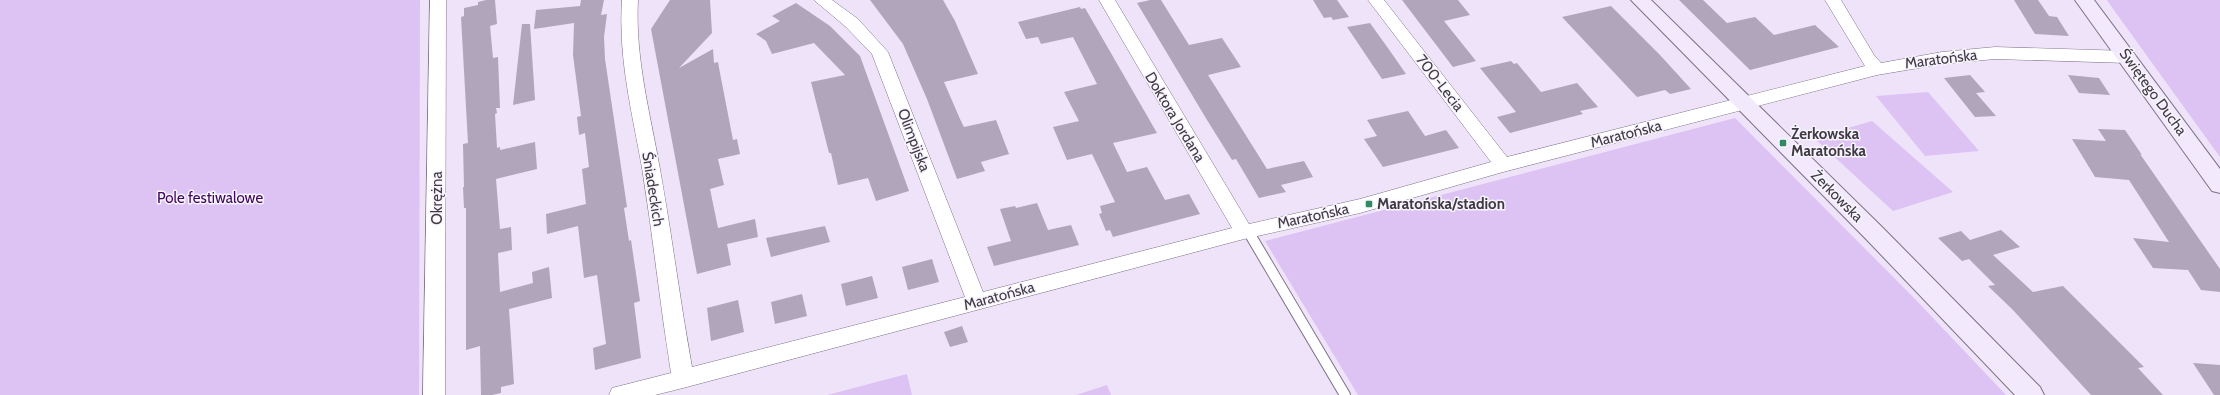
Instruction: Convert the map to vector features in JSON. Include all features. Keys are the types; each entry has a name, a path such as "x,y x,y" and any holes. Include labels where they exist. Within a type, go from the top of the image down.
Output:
{"street":[{"name":"Okrężna","path":"434,395 438,0"},
{"name":"Śniadeckich","path":"630,0 628,35 631,67 651,168 682,379"},
{"name":"Olimpijska","path":"822,0 852,23 880,52 977,302"},
{"name":"Doktora Jordana","path":"1108,0 1246,232"},
{"name":"700-Lecia","path":"1376,0 1503,165"},
{"name":"Żerkowska","path":"1640,0 1874,234 2031,395"},
{"path":"1834,0 1868,59 1877,69"},
{"name":"Świętego Ducha","path":"2084,0 2128,57 2220,185"},
{"name":"Maratońska","path":"620,395 1246,232 1365,205 1503,165 1877,69 1942,58 1995,53 2128,57"}],"lane":[{"path":"1246,232 1345,395"}],"green space":[{"name":"Pole festiwalowe","path":"0,0 420,0 419,395 0,395"},
{"path":"2107,0 2220,0 2220,157 2111,6"},
{"path":"1928,92 1979,151 1925,156 1876,96"},
{"path":"1735,118 1914,298 2006,395 1358,395 1265,241"},
{"path":"1872,121 1953,192 1893,211 1814,138"},
{"path":"907,374 912,395 827,395"},
{"path":"1107,385 1111,395 1076,395"}],"building":[{"path":"495,0 497,24 490,26 493,58 498,57 500,108 496,108 497,113 495,114 497,148 500,147 500,150 535,142 537,169 496,179 500,229 511,227 512,250 498,253 500,292 533,283 532,272 549,267 552,298 509,309 514,384 501,387 501,393 492,395 481,395 480,346 466,350 466,208 464,208 463,187 463,144 468,143 461,17 464,16 464,8 478,5 478,2"},
{"path":"581,0 604,0 601,15 607,14 604,37 605,59 627,207 624,208 629,241 631,240 640,301 634,303 641,358 595,370 593,348 606,344 597,275 584,278 578,226 547,234 546,214 586,204 582,169 589,167 585,133 579,135 577,117 581,116 573,55 574,23 534,29 536,10 580,6"},
{"path":"670,0 710,0 712,33 679,68 713,49 714,63 718,62 733,140 737,139 740,154 718,159 724,185 710,189 718,228 755,219 758,237 727,244 731,265 697,274 651,29"},
{"path":"870,0 943,0 955,21 978,74 944,82 964,127 996,120 1009,154 981,162 985,171 957,179 927,99 903,44"},
{"path":"1150,0 1161,0 1189,45 1222,38 1241,67 1208,75 1267,169 1304,161 1313,177 1281,185 1286,192 1259,198 1236,159 1232,160 1137,3"},
{"path":"1313,0 1337,0 1349,17 1333,20 1331,17 1324,18"},
{"path":"1402,0 1458,0 1470,15 1444,21 1476,61 1453,67"},
{"path":"1679,0 1703,0 1727,23 1755,17 1774,35 1815,25 1839,47 1750,70"},
{"path":"2014,0 2038,0 2049,16 2057,17 2069,36 2035,34"},
{"path":"796,3 830,26 860,56 909,191 876,201 868,178 838,185 831,153 829,153 811,82 845,75 814,43 772,54 766,41 756,34 780,21 772,16"},
{"path":"1611,6 1660,55 1691,89 1670,94 1665,90 1637,97 1562,17"},
{"path":"1080,7 1081,9 1085,8 1157,133 1113,143 1127,172 1147,167 1165,200 1189,194 1200,214 1113,237 1110,230 1106,231 1099,214 1102,213 1100,206 1115,202 1092,154 1067,160 1053,127 1079,121 1064,92 1097,84 1073,37 1041,44 1038,37 1026,39 1018,22"},
{"path":"1370,23 1406,74 1382,79 1347,27"},
{"path":"522,24 530,24 535,100 513,105"},
{"path":"1511,61 1514,64 1517,63 1541,92 1577,83 1598,107 1580,111 1583,114 1510,133 1497,117 1516,112 1480,68"},
{"path":"1970,75 1985,92 1976,93 1996,116 1975,117 1944,78"},
{"path":"2068,75 2099,78 2110,95 2079,93"},
{"path":"1408,111 1425,136 1446,130 1459,148 1383,167 1364,139 1377,136 1367,120"},
{"path":"2098,129 2125,130 2220,269 2220,292 2201,290 2188,270 2153,268 2133,238 2169,242 2129,180 2095,177 2072,139 2106,141"},
{"path":"1037,203 1048,230 1071,225 1079,245 994,266 987,247 1011,241 1000,209 1015,206 1016,208"},
{"path":"825,226 830,242 771,257 766,238"},
{"path":"2001,230 2020,247 1993,255 2033,292 2063,286 2144,367 2138,368 2163,395 2091,395 2013,310 1988,286 1995,285 1969,259 1962,261 1938,238 1961,231 1970,240"},
{"path":"932,259 939,282 908,290 902,267"},
{"path":"872,276 878,298 846,306 841,284"},
{"path":"802,294 807,316 775,324 771,302"},
{"path":"738,300 744,332 711,341 707,308"},
{"path":"962,326 968,342 950,347 944,332"},
{"path":"2193,363 2220,365 2220,395 2214,395"}],"place":[{"name":"Żerkowska Maratońska","path":"1783,143"},
{"name":"Maratońska/stadion","path":"1369,204"}]}
